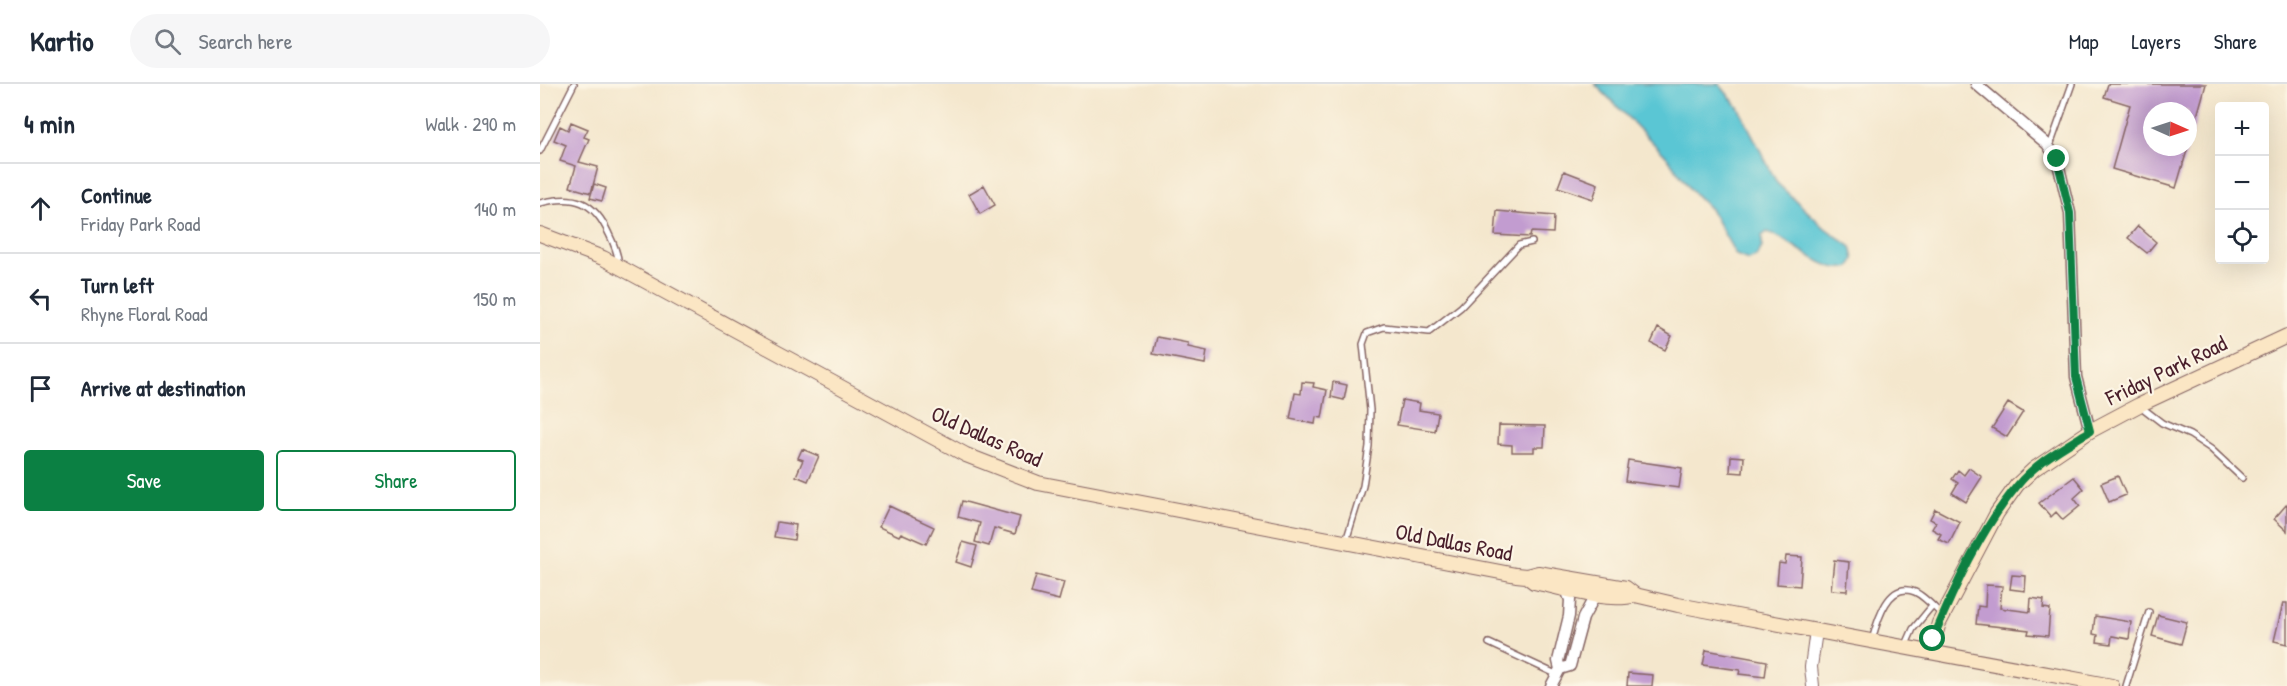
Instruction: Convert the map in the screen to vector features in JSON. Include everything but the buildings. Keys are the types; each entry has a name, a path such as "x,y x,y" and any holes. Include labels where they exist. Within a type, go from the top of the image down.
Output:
{"main road":[{"name":"Old Dallas Road","path":"540,234 620,266 966,454 1019,478 1062,490 1526,576 1538,573 1626,588 1635,595 2111,686"},
{"name":"Friday Park Road","path":"1930,652 1938,611 1997,513 2017,485 2052,455 2090,431 2139,405 2286,340"},
{"name":"Old Dallas Road","path":"1526,576 1534,582 1623,599 1635,595"}],"street":[{"path":"1976,84 2050,148 2057,159 2070,213 2076,377 2090,431"},
{"path":"1559,672 1558,661 1570,600 1566,589"},
{"path":"1551,686 1559,672 1570,666 1583,618 1596,594"},
{"path":"1813,686 1812,667 1816,631"}],"lane":[{"path":"540,151 574,84"},
{"path":"2050,148 2072,84"},
{"path":"540,203 572,200 592,207 602,218 618,252 620,266"},
{"path":"1346,543 1363,486 1369,446 1370,410 1363,344 1367,333 1384,327 1429,333 1461,307 1519,245 1532,242"},
{"path":"2139,405 2162,423 2190,435 2211,449 2242,478"},
{"path":"1872,641 1879,615 1893,595 1902,591 1915,591 1938,611 1913,629 1905,647"},
{"path":"2126,686 2149,612"},
{"path":"1489,643 1559,672"}],"water":[{"path":"1595,84 1719,84 1738,107 1777,183 1825,228 1851,247 1854,259 1850,267 1841,268 1820,262 1767,232 1762,236 1762,247 1756,257 1748,260 1736,255 1711,210 1691,190 1667,157"}],"route":[{"path":"1933,639 1972,557 1997,513 2017,485 2052,455 2090,431 2076,377 2070,213 2057,159"}]}
